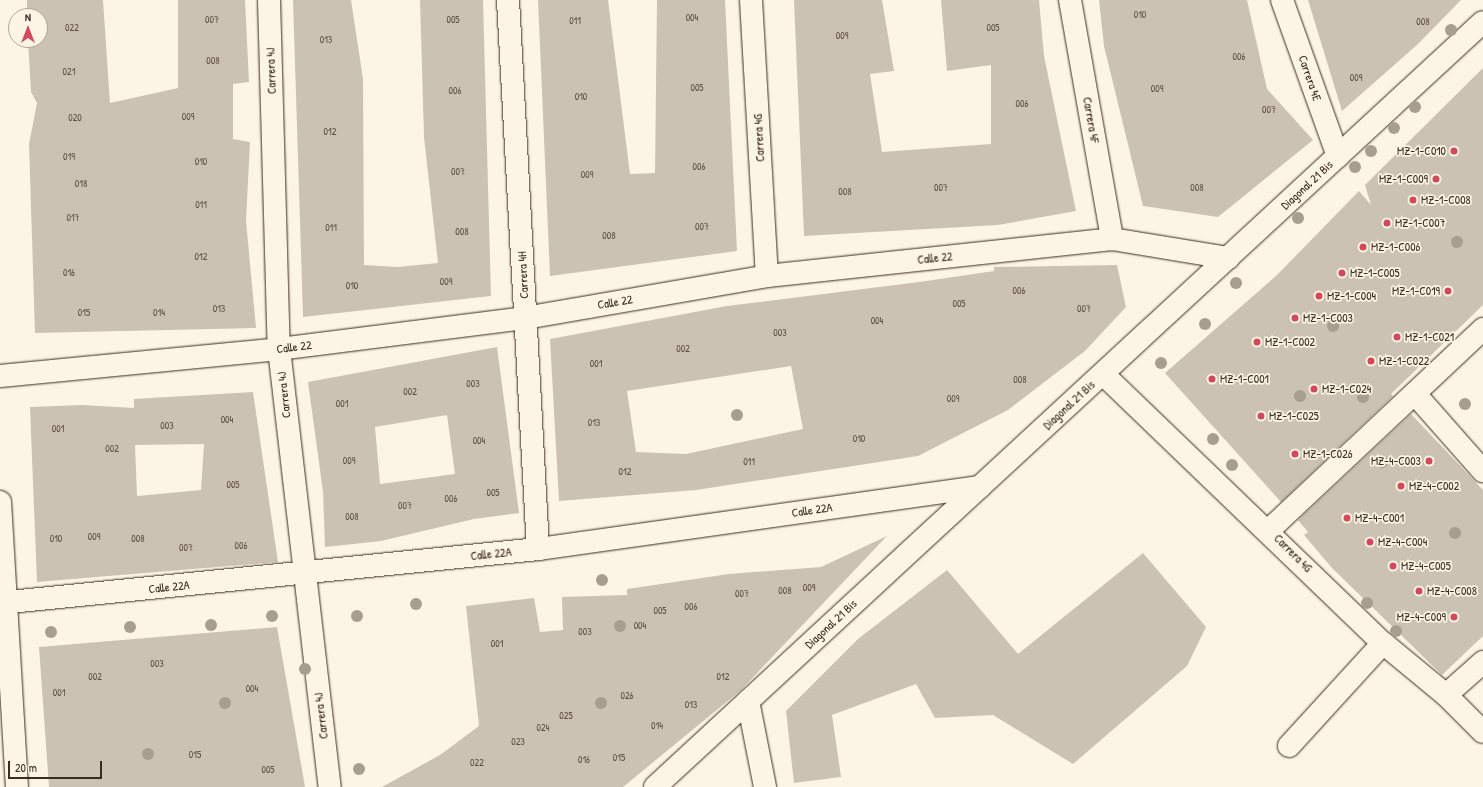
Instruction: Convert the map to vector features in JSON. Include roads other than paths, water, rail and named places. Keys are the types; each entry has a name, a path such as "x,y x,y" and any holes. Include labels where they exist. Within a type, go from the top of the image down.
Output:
{"street":[{"name":"Carrera 4J","path":"269,0 279,349 330,787"},
{"name":"Carrera 4H","path":"508,0 538,549"},
{"name":"Carrera 4G","path":"751,0 768,276"},
{"name":"Carrera 4F","path":"1070,0 1112,239"},
{"name":"Carrera 4E","path":"1282,0 1338,156"},
{"name":"Diagonal 21 Bis","path":"655,787 1483,22"},
{"name":"Calle 22","path":"0,376 279,349 525,318 768,276 1112,239 1228,258"},
{"path":"1269,530 1483,329"},
{"name":"Carrera 4G","path":"1103,374 1269,530 1383,643 1446,695 1483,732"},
{"path":"1415,394 1483,471"},
{"name":"Calle 22A","path":"2,603 304,574 538,549 980,487"},
{"path":"0,502 2,603 17,787"},
{"path":"1289,746 1383,643"},
{"path":"1446,695 1483,662"},
{"path":"748,701 765,787"}],"place":[{"name":"MZ-1-C010","path":"1454,151"},
{"name":"MZ-1-C009","path":"1436,179"},
{"name":"MZ-1-C008","path":"1413,200"},
{"name":"MZ-1-C007","path":"1387,223"},
{"name":"MZ-1-C006","path":"1363,247"},
{"name":"MZ-1-C005","path":"1342,273"},
{"name":"MZ-1-C019","path":"1448,291"},
{"name":"MZ-1-C004","path":"1319,296"},
{"name":"MZ-1-C003","path":"1295,318"},
{"name":"MZ-1-C021","path":"1397,337"},
{"name":"MZ-1-C002","path":"1257,342"},
{"name":"MZ-1-C022","path":"1371,361"},
{"name":"MZ-1-C001","path":"1212,379"},
{"name":"MZ-1-C024","path":"1314,389"},
{"name":"MZ-1-C025","path":"1261,416"},
{"name":"MZ-1-C026","path":"1295,454"},
{"name":"MZ-4-C003","path":"1429,461"},
{"name":"MZ-4-C002","path":"1401,486"},
{"name":"MZ-4-C001","path":"1347,518"},
{"name":"MZ-4-C004","path":"1370,542"},
{"name":"MZ-4-C005","path":"1393,566"},
{"name":"MZ-4-C008","path":"1419,591"},
{"name":"MZ-4-C009","path":"1454,617"}]}
